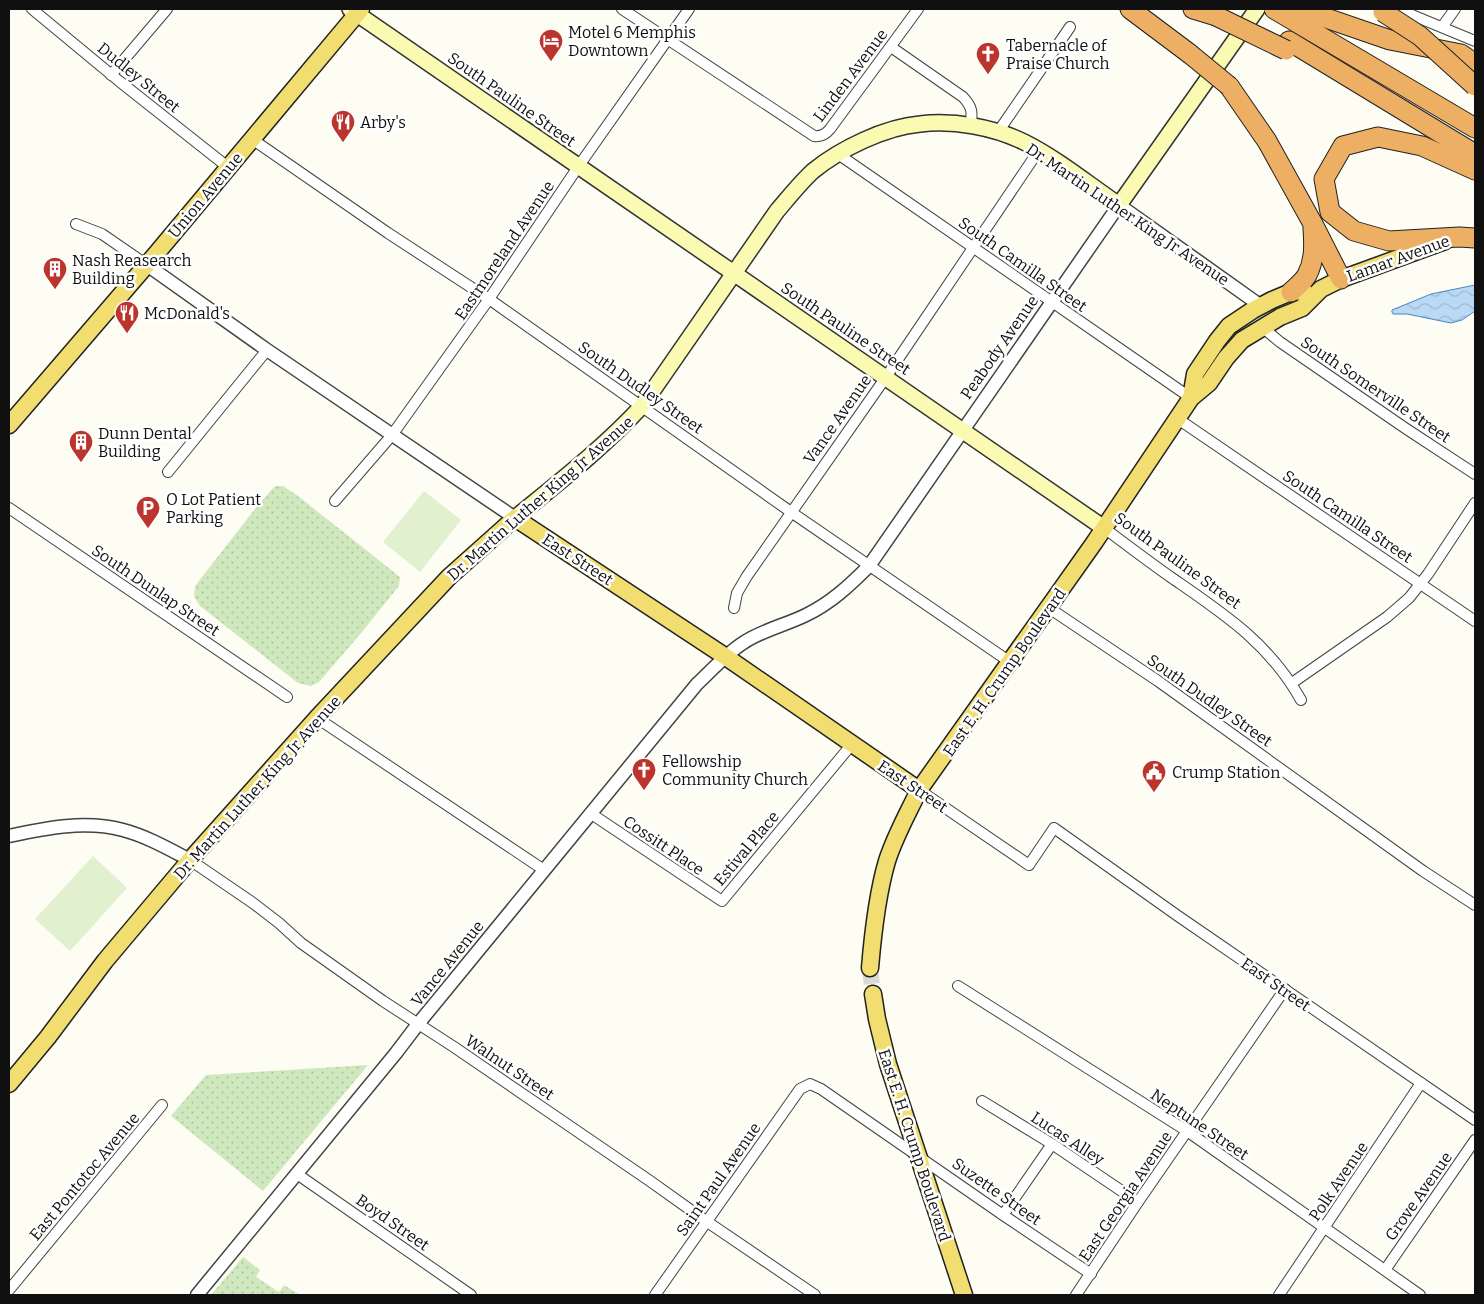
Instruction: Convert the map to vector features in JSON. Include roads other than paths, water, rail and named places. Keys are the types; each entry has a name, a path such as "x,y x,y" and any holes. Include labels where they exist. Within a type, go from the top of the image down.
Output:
{"highway":[{"path":"1193,9 1220,12 1288,46 1364,88 1475,154"},
{"path":"1274,9 1303,15 1390,40 1471,59"},
{"path":"1380,10 1420,36 1475,86"},
{"path":"1132,11 1229,86 1267,141 1341,279"},
{"path":"1303,15 1475,128"},
{"path":"1470,235 1389,241 1354,231 1330,212 1324,179 1343,146 1378,137 1422,146 1475,170"},
{"path":"1291,292 1307,276 1311,265 1314,255 1313,224"}],"main road":[{"name":"Peabody Avenue","path":"1119,205 1257,9"},
{"name":"Union Avenue","path":"9,425 229,168 356,10"},
{"name":"South Pauline Street","path":"356,10 578,167 964,430 1104,528"},
{"name":"Dr. Martin Luther King Jr Avenue","path":"9,1084 48,1037 105,961 190,860 317,718 449,577 515,518 591,456 623,427 642,406 777,211 813,172 855,144 899,128 935,123 971,126 1007,135 1039,150 1119,205"},
{"name":"Lamar Avenue","path":"1322,289 1341,279 1470,235"},
{"name":"East E. H. Crump Boulevard","path":"1191,398 1195,374 1217,341 1230,326 1261,306 1291,292 1322,289"},
{"name":"East E. H. Crump Boulevard","path":"870,968 879,897 887,861 919,790 1049,608 1191,398 1209,383 1226,358 1242,340 1280,317 1302,308 1322,289"},
{"name":"East Street","path":"515,518 726,657 919,790"},
{"name":"East E. H. Crump Boulevard","path":"873,994 888,1064 916,1154 964,1295"}],"street":[{"name":"Dudley Street","path":"32,9 111,75 229,168"},
{"path":"111,75 167,9"},
{"path":"622,9 668,40"},
{"name":"Eastmoreland Avenue","path":"335,502 392,436 689,9"},
{"name":"Linden Avenue","path":"668,40 814,136 822,135 830,129 918,9"},
{"path":"1403,9 1412,15 1475,41"},
{"path":"1442,27 1455,9"},
{"path":"998,132 1070,27"},
{"path":"891,47 968,103 972,113 971,126"},
{"name":"South Dudley Street","path":"252,139 388,233 489,299 791,512 1010,662"},
{"name":"Vance Avenue","path":"734,608 737,592 741,585 886,377 1039,150"},
{"name":"South Camilla Street","path":"838,154 1191,398"},
{"name":"Peabody Avenue","path":"726,657 742,643 806,615 830,601 849,586 869,566 1119,205"},
{"name":"Dr. Martin Luther King Jr Avenue","path":"1119,205 1261,306"},
{"name":"East Street","path":"76,224 102,234 392,436 515,518"},
{"name":"South Somerville Street","path":"1262,327 1280,342 1475,474"},
{"path":"168,472 267,350"},
{"name":"South Camilla Street","path":"1178,419 1475,621"},
{"path":"1292,683 1387,617 1409,598 1475,502"},
{"name":"South Dunlap Street","path":"9,508 287,697"},
{"name":"South Pauline Street","path":"1104,528 1250,635 1292,683 1301,700"},
{"name":"South Dudley Street","path":"1049,608 1158,681 1423,871 1475,905"},
{"name":"Vance Avenue","path":"197,1295 590,813 697,684 726,657"},
{"path":"317,718 544,870"},
{"name":"Estival Place","path":"722,902 852,744"},
{"name":"East Street","path":"919,790 1029,865 1054,828 1178,916 1475,1120"},
{"name":"Cossitt Place","path":"590,813 722,902"},
{"path":"9,836 47,828 75,825 123,830 143,837 190,860"},
{"name":"Walnut Street","path":"190,860 279,923 300,943 815,1295"},
{"name":"Neptune Street","path":"958,986 1187,1131 1420,1295"},
{"name":"East Georgia Avenue","path":"1076,1295 1285,989"},
{"name":"Polk Avenue","path":"1279,1295 1421,1083"},
{"name":"Suzette Street","path":"810,1084 821,1088 1091,1274"},
{"name":"Saint Paul Avenue","path":"655,1295 800,1089 810,1084"},
{"name":"Lucas Alley","path":"982,1102 1052,1144 1138,1202"},
{"name":"East Pontotoc Avenue","path":"9,1290 162,1105"},
{"name":"Grove Avenue","path":"1385,1270 1475,1140"},
{"path":"1003,1215 1052,1144"},
{"name":"Boyd Street","path":"297,1174 471,1295"}],"water":[{"path":"1475,285 1475,311 1462,320 1451,323 1407,314 1393,314 1392,312 1392,310 1431,294"}],"tunnel":[{"path":"870,968 873,994"}],"place":[{"name":"Motel 6 Memphis Downtown","path":"551,62"},
{"name":"Tabernacle of Praise Church","path":"988,75"},
{"name":"Arby's","path":"343,143"},
{"name":"Nash Reasearch Building","path":"55,290"},
{"name":"McDonald's","path":"127,334"},
{"name":"Dunn Dental Building","path":"81,463"},
{"name":"O Lot Patient Parking","path":"148,529"},
{"name":"Fellowship Community Church","path":"644,791"},
{"name":"Crump Station","path":"1154,793"}]}
